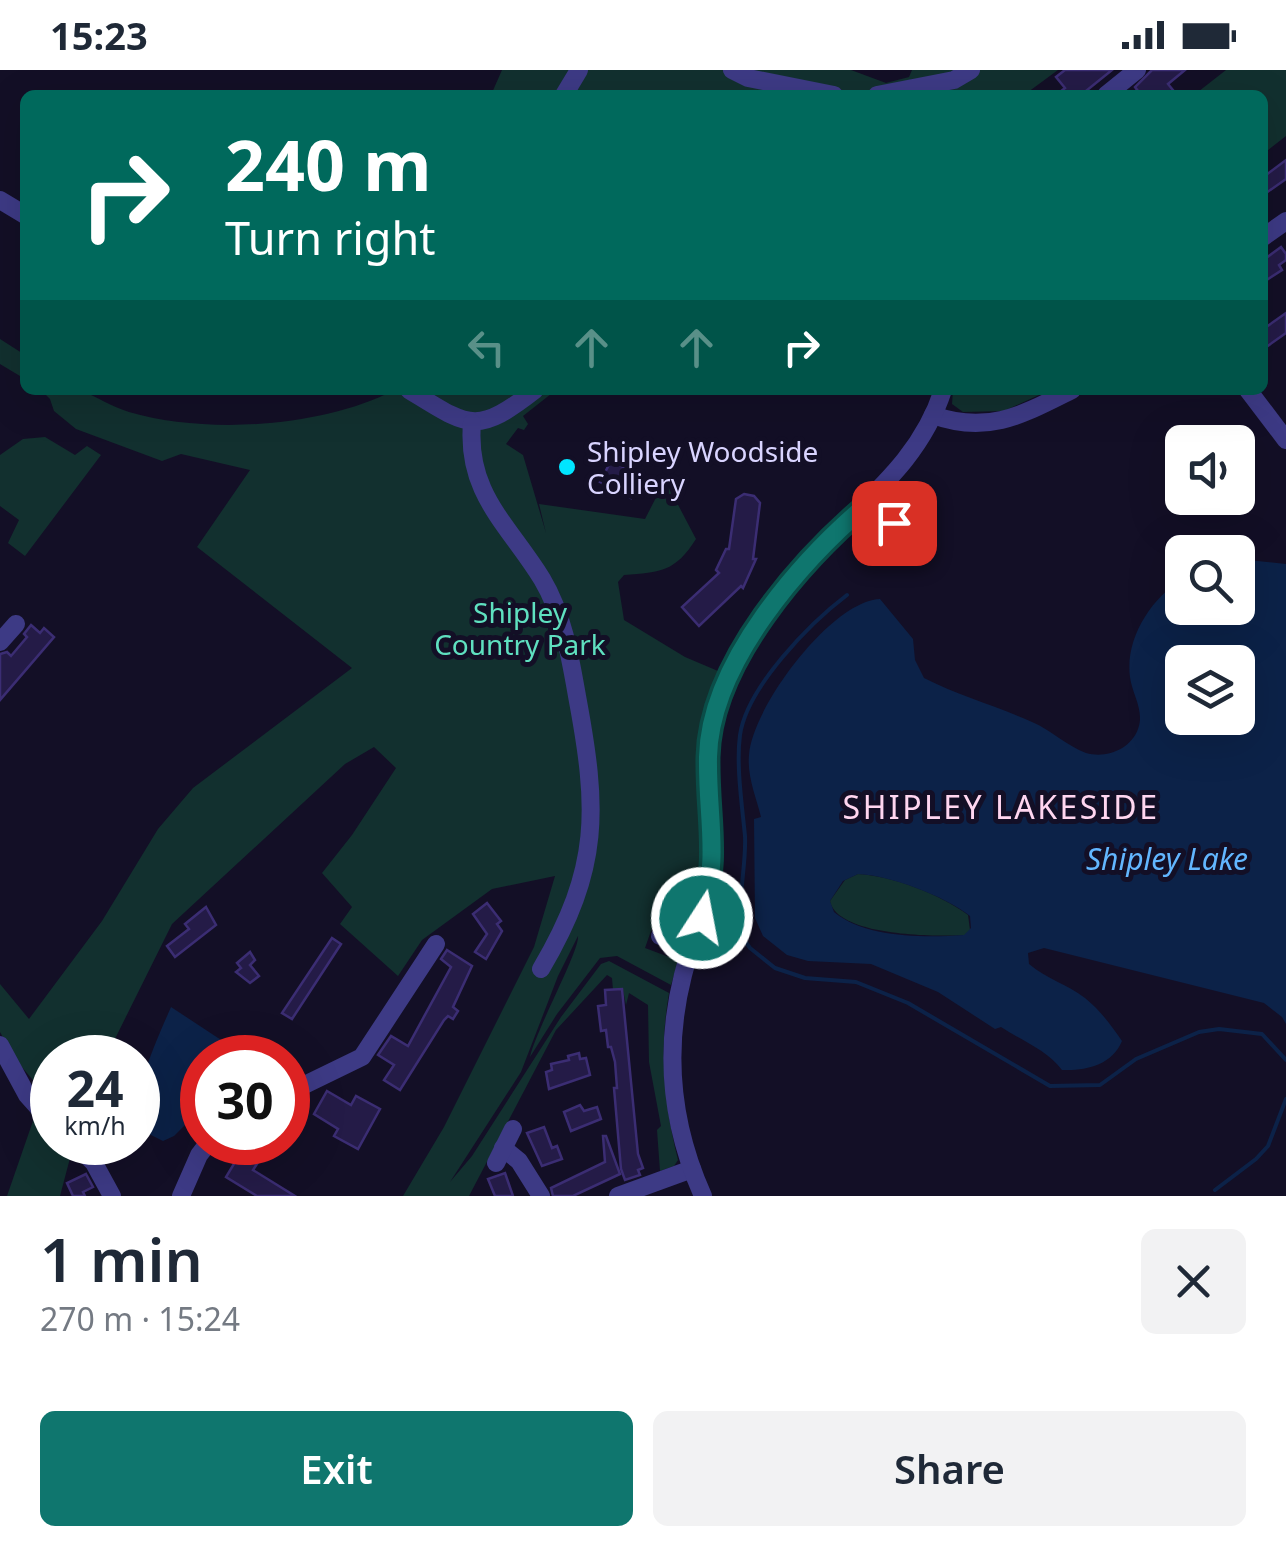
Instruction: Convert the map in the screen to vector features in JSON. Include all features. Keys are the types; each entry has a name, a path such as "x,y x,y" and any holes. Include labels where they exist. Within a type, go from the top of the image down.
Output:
{"street":[{"path":"732,70 748,78 809,90"},
{"path":"939,90 971,70"},
{"path":"1112,90 1137,70"},
{"path":"903,90 954,80"},
{"path":"416,395 452,416 472,422 496,418 529,395"},
{"path":"704,1196 677,1114 672,1060 677,1005 697,953 714,858 708,754 720,699 736,664 782,592 904,462 941,395"},
{"path":"933,415 959,423 995,422 1014,419 1062,395"},
{"path":"1252,395 1286,440"},
{"path":"472,422 470,447 484,495 542,580 564,632 588,759 593,799 587,865 565,928 541,969"},
{"path":"995,422 996,441"},
{"path":"870,502 894,523"},
{"path":"0,642 16,624"},
{"path":"660,936 697,953"},
{"path":"310,1082 362,1056 436,944"},
{"path":"0,1044 30,1097"},
{"path":"513,1129 499,1155 519,1161 541,1196"},
{"path":"95,1165 112,1196"},
{"path":"181,1196 195,1165"},
{"path":"618,1196 692,1169"}],"green space":[{"path":"502,70 851,70 886,83 909,77 912,70 1058,70 1031,90 493,90"},
{"path":"1226,70 1286,70 1286,136 1268,150 1268,90 1200,90"},
{"path":"0,339 20,352 20,376 0,364"},
{"name":"Shipley Country Park","path":"46,395 91,395 129,412 160,419 264,424 334,412 384,395 550,395 523,416 528,424 524,430 518,428 506,444 523,455 546,533 539,504 645,519 665,480 696,539 674,564 658,571 624,575 618,582 624,620 685,657 718,671 700,733 704,849 697,900 686,937 652,928 645,948 669,957 673,945 681,951 671,985 617,956 600,958 530,1057 578,936 521,1072 450,1182 472,1156 561,1017 601,964 609,961 669,993 664,1056 666,1097 678,1160 674,1166 660,1171 657,1130 661,1126 649,1062 648,1005 629,993 626,1005 623,990 613,990 612,978 607,975 556,1030 469,1196 403,1196 444,1127 534,947 555,876 492,889 422,940 398,976 340,924 352,907 322,873 396,768 374,747 345,764 172,924 117,1035 30,1035 30,1077 15,1059 0,1032 0,984 29,1019 102,921 158,829 193,788 352,668 197,547 250,470 181,454 162,461 76,429 54,411"},
{"path":"953,395 1039,395 1004,411 963,412 952,404"},
{"path":"45,437 75,455 87,446 101,455 25,556 8,543 19,520 0,506 0,455 23,439"},
{"path":"858,874 901,882 944,900 968,915 970,930 965,935 911,934 868,928 850,921 837,913 830,901 845,880"},
{"path":"30,1130 30,1165 68,1165 60,1196 7,1196"}],"water":[{"name":"Shipley Lake","path":"1255,561 1286,564 1286,1024 1264,1003 1044,948 1028,953 1029,964 1085,998 1122,1041 1112,1056 1097,1065 1062,1070 1034,1046 1001,1027 995,1029 938,992 871,964 808,961 787,955 763,936 755,918 754,819 761,817 749,771 753,735 797,660 839,618 860,604 880,599 913,639 915,660 924,678 1032,722 1079,750 1102,755 1124,747 1138,729 1139,709 1130,677 1132,648 1142,621 1165,592 1165,625 1255,625","holes":["858,874 946,901 970,916 971,928 964,935 914,936 862,927 834,912 830,901 843,881"]},
{"path":"171,1007 214,1035 180,1035 180,1130 163,1141 160,1140 160,1035"}],"building":[{"path":"1065,70 1112,70 1087,90 1062,90 1065,88 1056,77"},
{"path":"1152,70 1185,70 1168,84 1173,90 1135,87"},
{"path":"1286,160 1286,179 1268,192 1268,174"},
{"path":"1281,247 1286,254 1286,260 1279,265 1282,270 1268,279 1268,257"},
{"path":"1286,313 1286,333 1268,346 1268,326"},
{"path":"611,461 642,476 631,498 600,482"},
{"path":"744,494 754,496 760,503 756,559 743,588 699,626 682,607 719,573 716,570 729,549 736,499"},
{"path":"31,625 40,633 44,628 54,637 0,700 0,654 7,652 11,656 27,637 24,634"},
{"path":"487,903 501,921 497,924 502,931 486,959 475,952 487,934 473,914"},
{"path":"206,907 216,925 175,957 167,946 189,929 185,924"},
{"path":"332,938 341,944 292,1019 282,1013"},
{"path":"447,950 472,966 453,1007 458,1011 453,1019 448,1016 444,1020 400,1090 384,1080 394,1065 378,1055 391,1036 408,1046 451,967 441,959"},
{"path":"250,952 255,960 250,965 259,976 250,983 236,972 241,968 237,963"},
{"path":"622,989 638,1154 643,1168 638,1170 640,1175 625,1180 614,1088 615,1062 606,1030 601,1031 598,1006 606,1005 605,990"},
{"path":"579,1053 580,1059 586,1058 590,1075 549,1089 546,1072 552,1070 551,1064"},
{"path":"327,1091 351,1105 356,1096 380,1109 358,1149 334,1136 338,1129 314,1114"},
{"path":"580,1105 584,1111 597,1107 601,1119 571,1131 564,1112"},
{"path":"544,1127 552,1148 557,1146 562,1159 542,1166 527,1133"},
{"path":"603,1136 620,1174 573,1196 553,1196 551,1188 605,1162"},
{"path":"233,1165 256,1165 253,1170 295,1196 257,1196 226,1177"},
{"path":"505,1173 513,1196 495,1196 488,1179"},
{"path":"86,1174 93,1187 83,1192 85,1196 73,1196 67,1183"}],"waterway":[{"path":"726,904 738,903 741,898 745,844 739,747 745,716 782,658 847,595"},
{"path":"725,922 732,923 750,948 775,968 805,978 856,982 908,1003 1050,1086 1100,1085 1136,1059 1199,1032 1219,1029 1262,1034 1286,1060"},
{"path":"1215,1190 1268,1146 1286,1099"}],"place":[{"name":"Shipley Woodside Colliery","path":"567,467"}],"district":[{"name":"SHIPLEY LAKESIDE","path":"1001,806"}],"route":[{"path":"702,918 714,849 709,742 716,710 730,676 782,592 852,516 870,502 894,523"}]}
